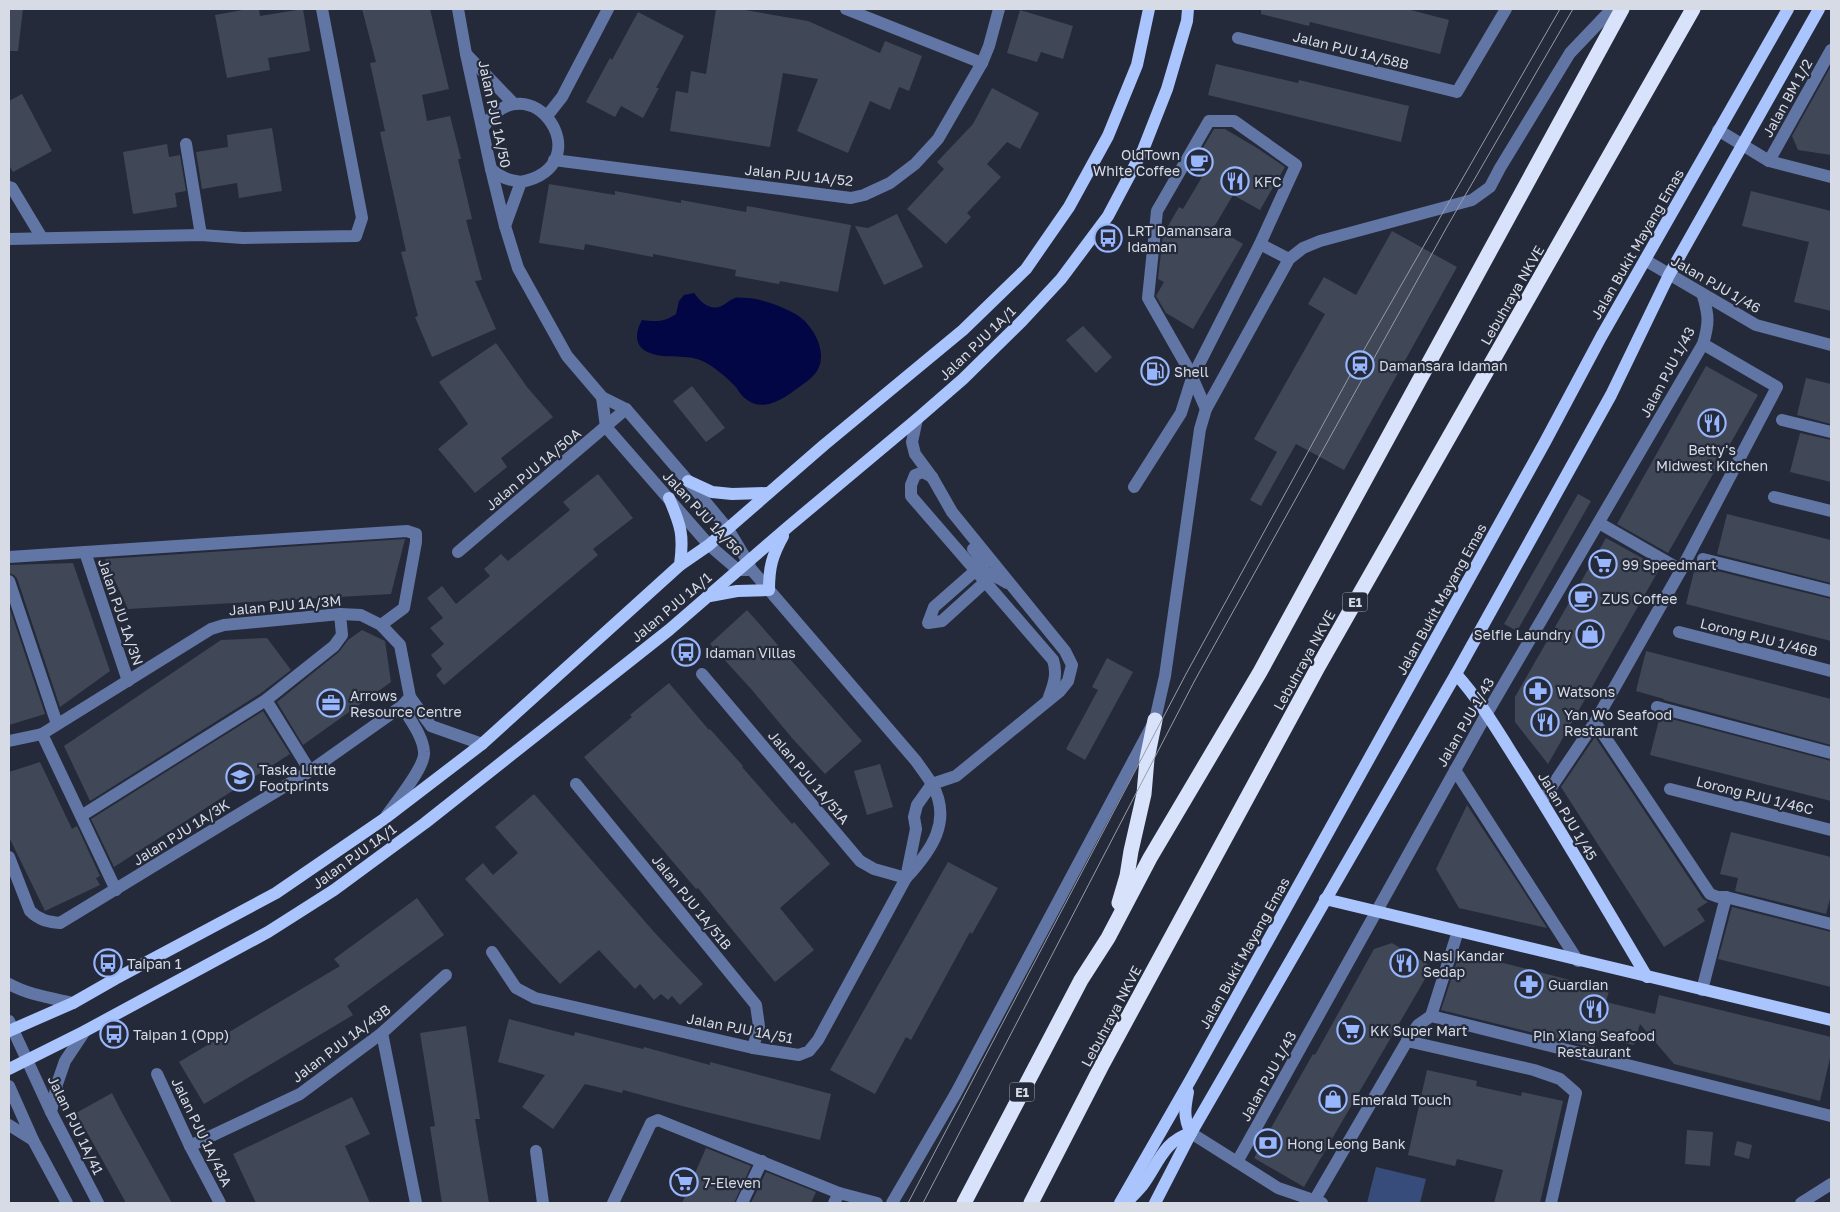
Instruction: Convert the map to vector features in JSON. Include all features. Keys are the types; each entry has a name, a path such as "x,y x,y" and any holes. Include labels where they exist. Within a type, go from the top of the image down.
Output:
{"highway":[{"name":"E1","path":"964,1203 1072,997 1108,938 1150,858 1260,672 1622,9"},
{"name":"Lebuhraya NKVE","path":"1031,1203 1102,1065 1318,667 1693,9"},
{"path":"1108,938 1127,876 1144,794 1147,758 1155,720"}],"main road":[{"name":"Jalan PJU 1A/1","path":"10,1027 73,1003 276,893 384,819 482,744 680,565 709,545 824,445 963,330 1026,270 1069,207 1108,136 1137,65 1150,9"},
{"name":"Jalan PJU 1A/1","path":"9,1069 85,1031 109,1016 268,932 334,890 425,823 745,567 788,527 917,419 1022,321 1061,279 1108,216 1144,150 1167,90 1187,21 1188,9"},
{"name":"Jalan Bukit Mayang Emas","path":"1120,1203 1191,1080 1645,260 1788,9"},
{"path":"1155,1203 1190,1133 1456,674 1611,395 1669,275 1741,144 1819,9"},
{"path":"688,481 712,492 732,494 768,493"},
{"path":"669,498 680,525 683,543 680,565"},
{"path":"709,596 736,591 769,590 769,570 773,554 788,527"},
{"name":"Jalan PJU 1/45","path":"1456,674 1486,713 1542,800 1647,977"},
{"path":"1325,899 1831,1020"},
{"path":"1190,1133 1184,1109 1191,1080"},
{"path":"1126,1203 1142,1186 1170,1144 1180,1136 1190,1133"}],"street":[{"path":"9,239 201,235 242,238 356,236 362,218 322,9"},
{"name":"Jalan PJU 1A/50","path":"458,9 491,169 518,268 567,356 602,397"},
{"path":"547,116 562,97 608,9"},
{"path":"846,9 982,62"},
{"name":"Jalan PJU 1A/52","path":"554,160 851,198 864,195 890,183 915,164 938,139 982,62 989,46 999,9"},
{"name":"Jalan PJU 1A/58B","path":"1238,38 1457,92 1506,9"},
{"path":"892,1203 956,1093 1155,720 1165,676 1200,428 1206,409 1289,259 1303,248 1320,241 1472,200 1490,187 1570,54 1612,9"},
{"name":"Jalan BM 1/2","path":"1768,161 1831,50"},
{"path":"466,54 514,104"},
{"path":"483,128 490,117 501,109 514,104 527,105 540,110 547,116 556,130 558,142 557,154 554,160"},
{"path":"1134,488 1181,413 1192,378 1260,244 1296,165 1234,121 1209,121 1157,211 1148,298 1192,378 1206,409"},
{"path":"1718,130 1768,161 1831,177"},
{"path":"186,144 201,235"},
{"name":"Jalan PJU 1A/50","path":"505,226 522,182 544,174 554,160"},
{"path":"491,169 509,180 522,182"},
{"path":"9,187 12,188 42,238"},
{"path":"1260,244 1289,259"},
{"name":"Jalan PJU 1/46","path":"1645,260 1756,325 1831,344"},
{"name":"Jalan PJU 1/43","path":"1237,1162 1486,713 1703,344 1708,328 1709,314 1704,296"},
{"path":"1542,800 1595,722 1681,570 1777,387 1703,344"},
{"path":"602,397 606,427"},
{"name":"Jalan PJU 1A/56","path":"602,397 626,409 688,481 728,529 745,567"},
{"name":"Jalan PJU 1A/50A","path":"458,552 626,409"},
{"path":"917,419 912,442 915,454 932,477 952,512 959,529 982,560 981,575"},
{"path":"1782,420 1831,432"},
{"name":"Jalan PJU 1A/56","path":"606,427 709,545 745,567"},
{"path":"932,477 923,472 915,475 911,485 912,496 1053,660 1056,668 1055,681 1048,700"},
{"path":"1774,497 1831,511"},
{"path":"906,878 916,829 914,817 917,805 932,784 956,776 1060,691 1068,681 1072,664 1013,586 952,512"},
{"path":"1599,523 1681,570"},
{"path":"9,557 407,531 416,534 416,542 404,608 381,625"},
{"name":"Jalan PJU 1A/3N","path":"85,552 128,681"},
{"path":"1703,559 1831,591"},
{"path":"745,567 769,590 916,761 932,784 940,808 938,832 926,856 906,878"},
{"path":"981,575 996,576 1013,586"},
{"path":"9,581 57,724"},
{"path":"81,816 266,700 334,646 342,635 340,614"},
{"name":"Jalan PJU 1A/3M","path":"9,741 42,734 211,629 224,625 340,614 361,615 381,625 400,646 406,702"},
{"name":"Lorong PJU 1/46B","path":"1679,632 1831,671"},
{"name":"Jalan PJU 1A/51A","path":"702,674 860,861 874,869 906,878"},
{"path":"266,700 310,771"},
{"path":"406,702 431,726 482,744"},
{"path":"384,819 418,773 425,753 406,702"},
{"name":"Jalan PJU 1A/3K","path":"9,857 30,911 47,922 60,923 310,771 406,702"},
{"path":"1657,708 1831,753"},
{"path":"1595,722 1710,894 1831,924"},
{"path":"42,734 116,890"},
{"path":"1455,770 1578,961"},
{"name":"Jalan PJU 1A/51B","path":"576,784 756,1005 759,1026 753,1048"},
{"name":"Lorong PJU 1/46C","path":"1670,789 1831,830"},
{"name":"Jalan PJU 1A/51","path":"492,952 516,988 535,998 753,1048 799,1055 809,1051 818,1040 906,878"},
{"path":"1702,990 1726,897"},
{"path":"1190,1133 1278,1188 1318,1202 1407,1041 1418,1024 1431,1016 1458,931"},
{"name":"Jalan PJU 1A/43B","path":"190,1146 300,1094 382,1033 446,975"},
{"path":"9,984 19,990 73,1003"},
{"path":"1431,1016 1831,1116"},
{"name":"Jalan PJU 1A/41","path":"10,1027 28,1059 51,1112 98,1203"},
{"path":"51,1112 57,1084 65,1062 85,1031"},
{"path":"382,1033 416,1203"},
{"path":"1407,1041 1534,1070 1560,1079 1576,1093 1551,1203"},
{"name":"Jalan PJU 1A/43A","path":"158,1074 190,1146 220,1203"},
{"path":"9,1086 33,1140 67,1203"},
{"path":"613,1203 651,1123 658,1120 762,1162 837,1198 877,1203"},
{"path":"9,1125 33,1140"},
{"path":"536,1151 543,1203"},
{"path":"742,1203 762,1162"},
{"path":"1801,1203 1831,1184"}],"shaded area":[{"path":"694,293 703,303 715,308 735,298 753,298 782,307 800,317 814,333 820,347 821,360 817,371 807,382 791,393 781,399 763,405 752,403 744,398 726,377 702,361 691,358 656,355 644,350 637,339 642,320 660,321 672,317 676,314 679,301 684,295"},
{"path":"1376,1167 1426,1179 1420,1203 1367,1203"}],"building":[{"path":"9,9 23,9 18,51 9,51"},
{"path":"259,9 260,16 303,9 310,51 268,58 270,70 227,78 215,15"},
{"path":"362,9 430,9 449,89 422,95 427,121 450,116 461,159 458,159 472,219 466,220 482,280 475,281 496,329 432,357 415,317 418,316 401,252 406,251 380,132 385,131 370,63 376,62"},
{"path":"716,9 739,9 808,21 880,53 885,41 922,56 909,91 899,87 890,110 870,101 848,153 797,131 818,79 783,73 770,147 670,131 676,91 688,93 691,71 706,74"},
{"path":"1261,9 1407,9 1449,20 1440,54 1310,22 1309,26 1261,14"},
{"path":"1020,10 1073,26 1063,59 1041,52 1037,62 1007,53"},
{"path":"638,12 684,36 656,88 659,88 643,118 621,106 615,117 586,102 610,58 612,60"},
{"path":"1216,64 1298,83 1299,80 1409,106 1401,142 1208,95"},
{"path":"1831,66 1831,155 1798,150 1792,136"},
{"path":"992,88 1039,113 1020,149 1007,142 987,164 1001,177 967,213 971,217 946,244 907,209 944,169 937,162 973,124"},
{"path":"22,94 52,151 13,172 9,165 9,101"},
{"path":"272,128 282,191 239,198 237,183 202,189 196,152 228,147 227,135"},
{"path":"1214,129 1225,129 1285,167 1260,210 1233,195 1214,227 1243,244 1193,329 1166,313 1156,296 1164,282 1158,279 1163,235 1179,207 1183,209 1202,177 1190,170"},
{"path":"167,144 169,157 180,155 186,191 175,193 177,207 133,214 123,152"},
{"path":"549,184 615,195 615,191 681,203 681,200 746,212 747,206 851,225 838,292 780,281 779,284 735,276 736,270 653,254 653,257 585,244 584,250 539,243"},
{"path":"1751,191 1831,211 1831,311 1794,302 1809,242 1742,226"},
{"path":"897,214 923,267 884,285 855,226 868,228"},
{"name":"Damansara Idaman","path":"1392,231 1457,267 1344,470 1296,444 1261,506 1250,500 1277,452 1254,439 1325,314 1308,304 1324,277 1356,295"},
{"path":"1083,326 1112,357 1096,373 1066,340"},
{"path":"496,343 527,387 553,417 501,458 507,467 475,493 438,449 468,424 439,382"},
{"path":"1706,366 1758,395 1668,553 1617,524"},
{"path":"1806,378 1831,384 1831,424 1797,415"},
{"path":"692,386 725,428 706,442 673,401"},
{"path":"1800,433 1831,440 1831,482 1790,472"},
{"path":"598,474 633,518 593,549 598,555 444,685 436,675 442,669 431,655 444,644 430,628 443,618 427,598 442,586 456,604 490,576 484,569 501,554 508,561 570,510 563,502"},
{"path":"1578,494 1591,501 1517,631 1504,624"},
{"path":"1727,514 1831,540 1831,583 1717,554"},
{"path":"1606,538 1660,568 1548,764 1515,722 1515,697"},
{"path":"405,539 391,594 128,609 105,559"},
{"path":"73,563 110,671 60,707 17,578 9,573 9,565"},
{"path":"1696,563 1701,567 1831,599 1831,641 1686,604"},
{"path":"9,606 45,714 9,725"},
{"path":"747,610 862,741 825,774 710,644"},
{"path":"362,630 385,641 391,682 303,745 277,702 339,652 348,640"},
{"path":"267,638 291,670 261,693 90,801 64,746 221,640"},
{"path":"1646,651 1831,699 1831,745 1636,691"},
{"path":"1107,658 1133,672 1085,760 1066,749 1098,690 1092,687"},
{"path":"669,683 792,824 794,822 830,864 780,908 814,950 775,982 698,888 696,889 584,757"},
{"path":"263,711 290,754 114,867 91,819"},
{"path":"1660,716 1831,761 1831,801 1650,755"},
{"path":"1595,737 1703,899 1708,902 1697,909 1705,921 1664,947 1561,787"},
{"path":"40,762 72,829 77,826 100,876 96,878 100,885 45,911 9,837 9,772"},
{"path":"880,764 893,807 867,815 854,771"},
{"path":"534,794 655,933 703,984 680,1005 672,996 668,1000 661,994 654,1000 640,984 635,989 599,950 560,984 465,879 483,863 493,875 518,853 495,827"},
{"path":"1467,805 1547,928 1459,908 1436,869"},
{"path":"1731,832 1831,857 1831,895 1826,914 1735,891 1738,878 1720,874"},
{"path":"948,862 998,888 972,934 970,932 911,1040 906,1037 875,1094 830,1070"},
{"path":"417,898 444,935 347,1006 353,1015 204,1104 179,1062 340,966 334,959"},
{"path":"1732,907 1831,932 1831,987 1718,959"},
{"path":"1392,943 1432,967 1304,1187 1254,1158 1313,1054 1315,1055 1374,949"},
{"path":"1460,952 1609,990 1606,1002 1655,1014 1659,995 1831,1037 1831,1054 1820,1101 1674,1064 1640,1024 1634,1045 1597,1037 1594,1048 1441,1010"},
{"path":"509,1019 574,1036 575,1032 643,1049 644,1047 710,1065 710,1062 831,1094 820,1140 623,1090 622,1093 585,1084 553,1129 522,1107 545,1075 498,1062"},
{"path":"466,1026 480,1119 475,1119 489,1203 442,1203 430,1127 435,1126 420,1033"},
{"path":"1427,1070 1477,1081 1476,1086 1521,1096 1522,1092 1563,1101 1540,1203 1494,1203 1503,1170 1457,1159 1455,1166 1408,1155"},
{"path":"112,1093 172,1203 126,1203 76,1113"},
{"path":"352,1097 370,1134 345,1146 370,1203 256,1203 233,1154"},
{"path":"1687,1130 1713,1132 1710,1166 1685,1164"},
{"path":"1737,1141 1752,1145 1749,1159 1734,1155"},
{"path":"706,1148 751,1166 734,1203 682,1203"},
{"path":"766,1172 816,1192 811,1203 751,1203"}],"tram line":[{"path":"908,1203 1186,674 1365,348 1560,9"},
{"path":"923,1203 1195,680 1448,225 1573,9"}],"place":[{"name":"OldTown White Coffee","path":"1199,162"},
{"name":"KFC","path":"1235,181"},
{"name":"LRT Damansara Idaman","path":"1108,238"},
{"name":"Damansara Idaman","path":"1360,365"},
{"name":"Shell","path":"1155,371"},
{"name":"Betty's Midwest Kitchen","path":"1712,423"},
{"name":"99 Speedmart","path":"1603,564"},
{"name":"ZUS Coffee","path":"1583,598"},
{"name":"Selfie Laundry","path":"1590,634"},
{"name":"Idaman Villas","path":"686,652"},
{"name":"Watsons","path":"1538,691"},
{"name":"Arrows Resource Centre","path":"331,703"},
{"name":"Yan Wo Seafood Restaurant","path":"1545,722"},
{"name":"Taska Little Footprints","path":"240,777"},
{"name":"Taipan 1","path":"108,963"},
{"name":"Nasi Kandar Sedap","path":"1404,963"},
{"name":"Guardian","path":"1529,984"},
{"name":"Pin Xiang Seafood Restaurant","path":"1594,1009"},
{"name":"KK Super Mart","path":"1351,1030"},
{"name":"Taipan 1 (Opp)","path":"114,1034"},
{"name":"Emerald Touch","path":"1333,1099"},
{"name":"Hong Leong Bank","path":"1268,1143"},
{"name":"7-Eleven","path":"684,1182"}]}
